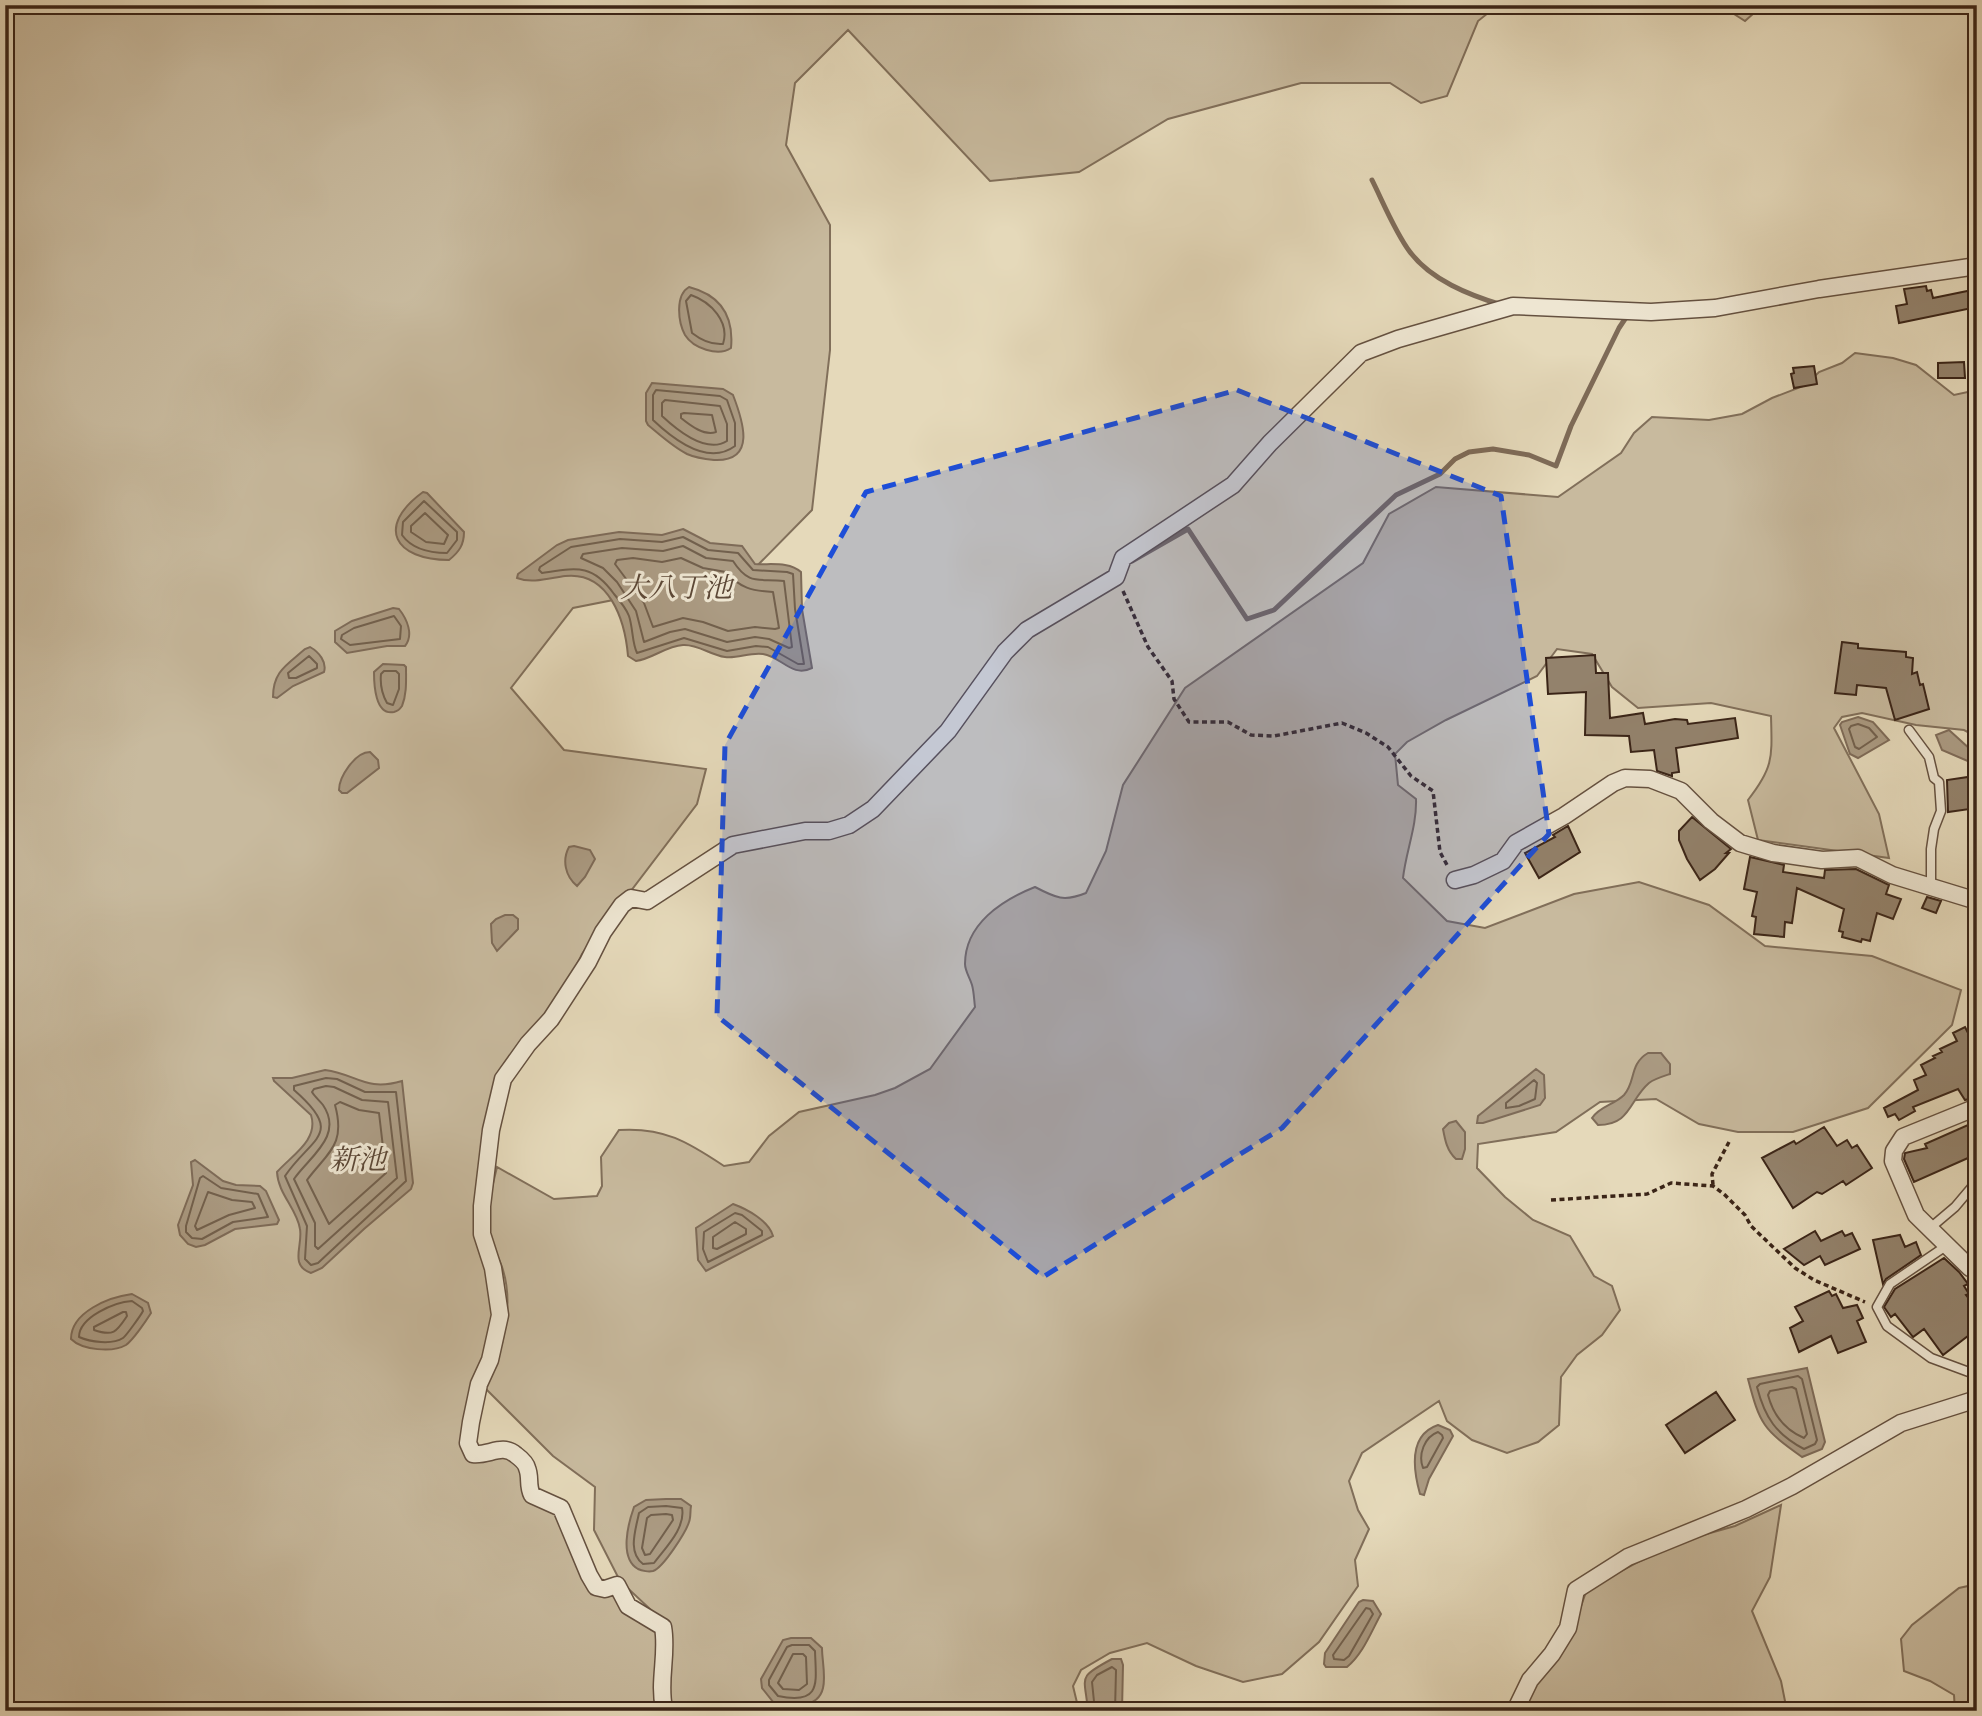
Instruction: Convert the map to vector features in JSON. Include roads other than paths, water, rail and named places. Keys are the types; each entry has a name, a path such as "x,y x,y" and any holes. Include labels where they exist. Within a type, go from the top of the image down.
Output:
{"street":[{"path":"669,1711 664,1709 661,1695 665,1637 663,1627 628,1606 617,1585 605,1589 596,1587 561,1508 532,1496 528,1486 528,1468 521,1459 509,1449 500,1448 473,1454 468,1443 479,1384 490,1360 500,1315 493,1268 482,1234 482,1206 491,1130 503,1079 528,1044 551,1019 622,905 631,898 647,901 733,845 805,831 829,831 849,825 873,809 948,731 1005,652 1027,630 1116,577 1124,558 1233,485 1279,434 1361,353 1513,306 1651,312 1714,308 1819,289 1977,266"},
{"path":"1455,880 1474,875 1503,861 1516,843 1564,816 1613,783 1625,778 1650,779 1681,791 1712,821 1740,842 1773,853 1822,860 1858,858 1892,875 1977,901"},
{"path":"1977,1107 1903,1137 1894,1151 1893,1161 1916,1215 1970,1268 1977,1269"},
{"path":"1515,1711 1530,1680 1552,1654 1568,1628 1576,1590 1595,1577 1628,1557 1746,1509 1792,1486 1901,1423 1977,1399"}],"lane":[{"path":"1909,730 1929,757 1934,778 1939,782 1941,811 1934,828 1931,849 1931,887"},
{"path":"1928,1229 1955,1207 1977,1181"},
{"path":"1946,1246 1890,1284 1877,1307 1887,1326 1931,1358 1977,1375"}],"water":[{"path":"689,287 709,295 723,309 730,326 731,348 719,352 706,350 685,335 679,309 681,296"},
{"path":"652,383 723,389 733,395 743,428 742,447 737,454 728,459 697,457 682,451 657,433 646,421 646,393"},
{"path":"423,492 464,532 460,548 449,560 430,559 415,554 404,548 398,539 396,529 399,517"},
{"name":"大八丁池","path":"683,529 710,543 742,546 755,564 785,565 801,572 802,609 812,668 793,669 763,654 725,657 688,645 671,648 636,661 628,656 623,628 612,601 593,581 565,576 535,581 517,578 518,574 568,540 619,532 662,535"},
{"path":"393,608 399,609 405,617 409,637 405,646 387,646 347,653 335,642 335,631 352,621"},
{"path":"310,647 321,658 324,672 293,686 277,698 273,697 275,681 282,669"},
{"path":"383,664 406,667 404,701 394,712 383,709 377,698 374,672"},
{"path":"1858,717 1873,722 1889,740 1858,758 1850,754 1840,725"},
{"path":"1949,730 1971,750 1970,762 1942,750 1936,735"},
{"path":"370,752 378,760 379,768 347,793 342,793 339,790 340,785 349,766 359,756"},
{"path":"569,847 590,850 595,859 577,886 567,873 565,862"},
{"path":"505,915 513,915 518,919 518,929 497,951 492,943 491,924"},
{"path":"1648,1053 1661,1053 1670,1064 1670,1074 1649,1083 1617,1121 1598,1125 1592,1118 1624,1095 1638,1062"},
{"path":"1536,1069 1544,1075 1545,1098 1540,1105 1477,1123 1478,1116"},
{"name":"新池","path":"325,1070 370,1083 389,1084 402,1081 413,1183 411,1189 322,1268 311,1273 300,1265 300,1229 277,1172 308,1140 311,1115 273,1078 292,1078"},
{"path":"1456,1121 1465,1132 1462,1159 1456,1159 1450,1152 1443,1129"},
{"path":"195,1160 223,1181 236,1185 260,1186 266,1191 279,1220 277,1224 235,1229 205,1245 196,1247 188,1244 180,1235 178,1225 193,1185 191,1162"},
{"path":"733,1204 751,1212 767,1225 773,1236 706,1271 698,1260 696,1228"},
{"path":"132,1294 148,1303 151,1313 126,1345 113,1349 97,1349 82,1346 71,1339 77,1321 84,1314 103,1302"},
{"path":"1807,1368 1825,1442 1822,1449 1802,1457 1765,1425 1756,1407 1748,1379"},
{"path":"1438,1425 1450,1430 1453,1436 1429,1479 1424,1495 1420,1494 1415,1454 1422,1436"},
{"path":"681,1499 691,1506 684,1533 657,1568 651,1571 640,1570 632,1564 627,1549 634,1507 646,1500"},
{"path":"1363,1600 1373,1601 1381,1614 1366,1642 1358,1656 1347,1667 1326,1667 1325,1653"},
{"path":"811,1638 822,1648 823,1688 815,1700 803,1705 774,1703 762,1688 761,1679 783,1640"},
{"path":"1112,1659 1121,1659 1123,1665 1122,1711 1088,1711 1085,1679 1093,1670"}],"waterway":[{"path":"1372,180 1399,235 1419,262 1452,285 1502,305"},
{"path":"1132,561 1188,529 1247,619 1274,610 1396,495 1440,474 1455,459 1469,452 1493,449 1529,455 1556,466 1571,426 1627,316"}]}
